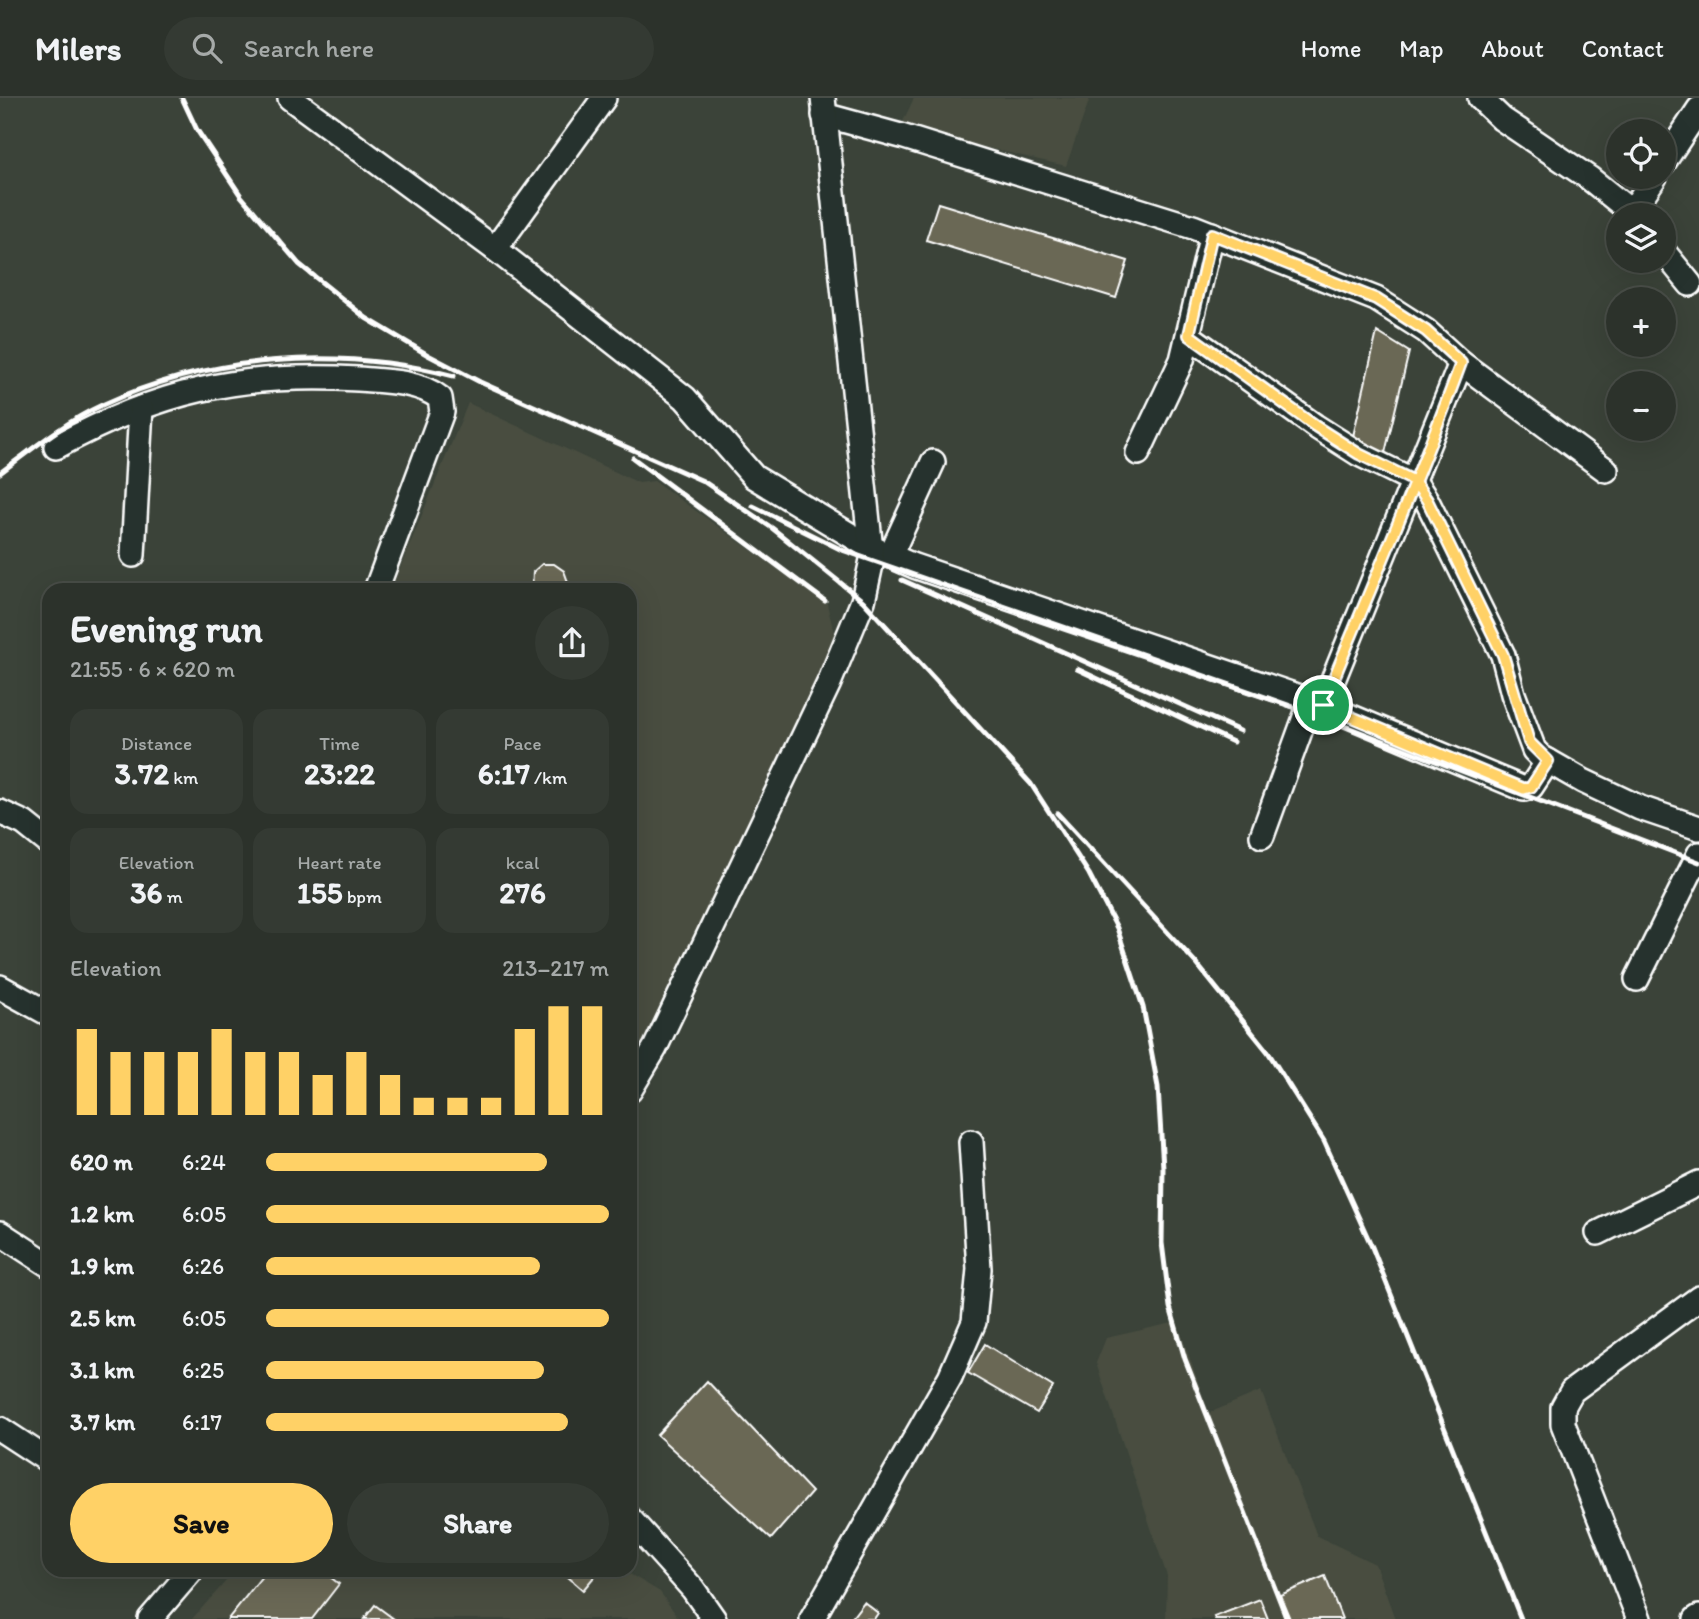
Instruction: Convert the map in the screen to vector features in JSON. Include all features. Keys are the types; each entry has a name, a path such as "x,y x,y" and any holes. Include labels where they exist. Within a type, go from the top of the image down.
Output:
{"street":[{"path":"290,98 321,107 495,249 685,398 754,477 880,552 914,566 1317,703 1524,789 1531,787 1548,761"},
{"path":"495,249 604,98"},
{"path":"1480,98 1502,119 1620,203"},
{"path":"880,552 823,107 901,136 1212,234 1376,299 1426,331 1461,363 1606,470"},
{"path":"1676,144 1699,109"},
{"path":"1138,453 1182,360 1212,234"},
{"path":"1676,267 1690,284"},
{"path":"1189,335 1315,426 1359,454 1414,481 1427,500 1503,655 1529,742 1548,761 1583,781 1640,807 1699,828"},
{"path":"1262,836 1414,481 1461,363"},
{"path":"56,447 87,430 141,408 197,389 248,380 305,376 392,382 412,385 435,394 440,398 442,412 379,583"},
{"path":"133,555 141,408"},
{"path":"637,1078 662,1036 829,683 863,601 872,561 933,462"},
{"path":"0,812 24,822 42,837"},
{"path":"1637,979 1699,854"},
{"path":"0,987 42,1010"},
{"path":"812,1619 950,1377 974,1322 979,1269 971,1142"},
{"path":"1598,1233 1699,1183"},
{"path":"0,1233 42,1260"},
{"path":"1639,1619 1563,1424 1563,1407 1572,1391 1699,1298"},
{"path":"0,1429 42,1456"},
{"path":"637,1527 693,1589 714,1619"},
{"path":"150,1619 186,1577"}],"shaded area":[{"path":"914,98 1090,98 1066,166 900,128"},
{"path":"468,403 639,483 654,481 827,604 838,650 637,1068 637,583 394,583"},
{"path":"1177,1322 1209,1413 1261,1391 1317,1536 1375,1564 1395,1619 1166,1619 1167,1576 1096,1363 1106,1338"},
{"path":"230,1577 635,1577 660,1592 679,1619 192,1619"}],"building":[{"path":"938,203 1128,261 1116,298 926,240"},
{"path":"1377,332 1409,352 1385,453 1351,445"},
{"path":"542,564 554,564 564,571 568,583 532,583 533,572"},
{"path":"985,1344 1053,1387 1037,1413 968,1373"},
{"path":"707,1381 812,1492 771,1539 657,1435"},
{"path":"1325,1576 1342,1619 1290,1619 1280,1595"},
{"path":"261,1577 330,1577 339,1584 312,1619 228,1619"},
{"path":"568,1577 594,1577 583,1590"},
{"path":"1260,1599 1268,1619 1214,1617"},
{"path":"864,1602 878,1613 874,1619 851,1619"},
{"path":"375,1605 394,1619 364,1619"}],"railway":[{"path":"182,98 197,130 241,196 299,264 366,318 428,355 480,382 703,481 772,528 863,601 1031,784 1089,874 1117,928 1143,1007 1158,1087 1163,1168 1162,1243 1170,1307 1185,1359 1287,1619"},
{"path":"0,473 49,436 88,412 143,388 186,375 275,360 321,359 366,361 454,376"},
{"path":"633,458 825,601"},
{"path":"753,506 842,550 1308,712 1699,862"},
{"path":"902,580 1240,731"},
{"path":"1077,669 1233,742"},
{"path":"1057,813 1196,963 1268,1052 1324,1141 1372,1247 1521,1619"}],"route":[{"path":"1323,705 1414,481 1447,401 1461,363 1426,331 1376,299 1212,234 1189,335 1315,426 1359,454 1414,481 1427,500 1503,655 1529,742 1534,750 1548,761 1531,787 1524,789 1323,705"}]}
